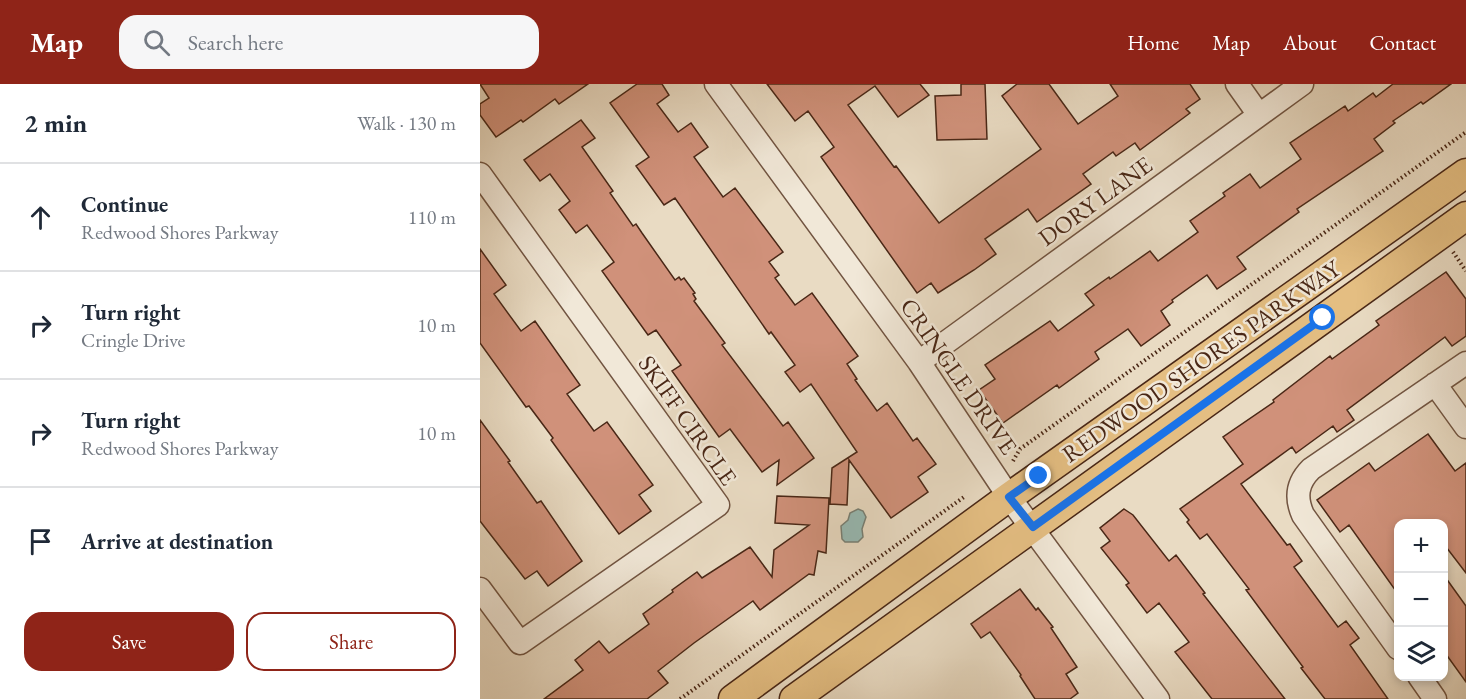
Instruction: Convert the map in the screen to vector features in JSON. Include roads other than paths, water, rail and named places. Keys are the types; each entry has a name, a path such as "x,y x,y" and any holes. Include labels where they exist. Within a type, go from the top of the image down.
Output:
{"main road":[{"name":"REDWOOD SHORES PARKWAY","path":"733,699 1009,497 1466,173"},
{"name":"REDWOOD SHORES PARKWAY","path":"794,699 1466,216"}],"street":[{"name":"CRINGLE DRIVE","path":"716,84 919,363 1009,497 1158,699"},
{"path":"1237,84 1259,115"},
{"name":"DORY LANE","path":"919,363 1302,84"},
{"name":"SKIFF CIRCLE","path":"480,174 718,505 520,644 480,589"},
{"path":"1394,642 1303,515 1297,496 1305,475 1311,469 1466,363"},
{"path":"1436,384 1466,427"},
{"path":"1422,681 1435,699"}],"water":[{"path":"858,509 863,511 866,517 862,529 863,537 858,542 845,542 842,539 841,526 848,520 850,513"}]}
